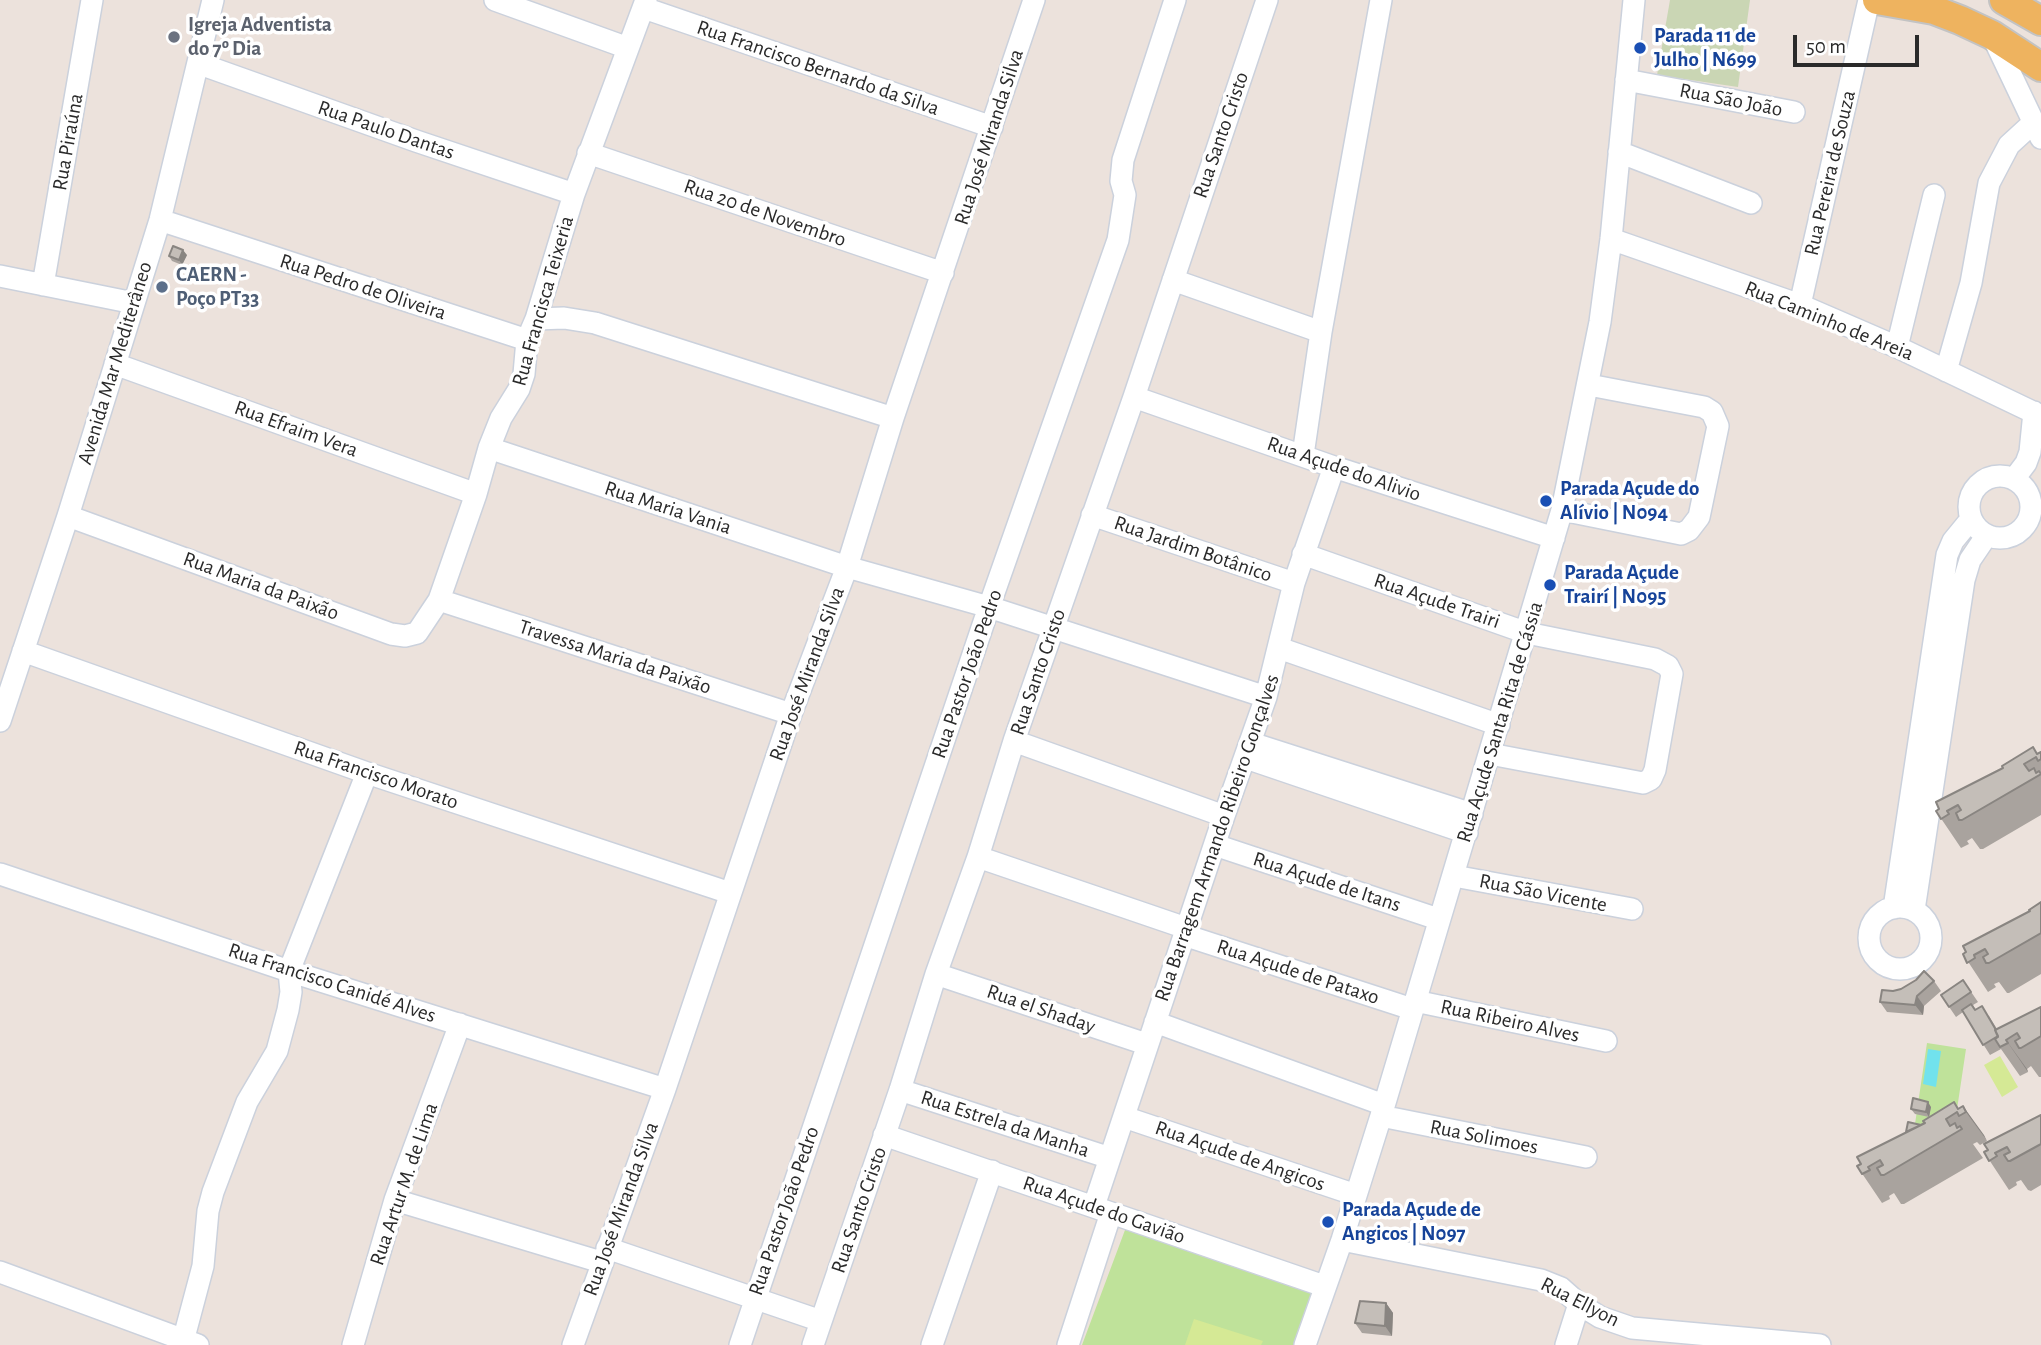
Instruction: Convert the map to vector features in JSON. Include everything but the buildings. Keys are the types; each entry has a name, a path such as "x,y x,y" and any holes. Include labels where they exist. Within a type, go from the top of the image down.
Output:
{"main road":[{"path":"1877,0 1934,10 1992,35 2041,67"},
{"path":"2004,0 2041,21"}],"street":[{"name":"Rua Piraúna","path":"43,285 92,0"},
{"name":"Avenida Mar Mediterâneo","path":"0,721 68,516 160,220 214,0"},
{"path":"495,0 628,48"},
{"name":"Rua José Miranda Silva","path":"573,1345 665,1089 790,714 847,567 893,418 1034,0"},
{"name":"Rua Pastor João Pedro","path":"740,1345 989,607 1118,240 1125,195 1121,181 1124,160 1175,0"},
{"name":"Rua Santo Cristo","path":"813,1345 900,1090 936,974 978,857 1052,628 1134,397 1267,0"},
{"path":"1303,455 1321,331 1381,0"},
{"name":"Rua Açude Santa Rita de Cássia","path":"1305,1345 1383,1111 1562,510 1589,385 1611,239 1633,0"},
{"name":"Rua Pereira de Souza","path":"1800,305 1869,0"},
{"name":"Rua Francisca Teixeria","path":"439,600 489,448 501,418 519,389 524,374 527,340 536,319 574,194 645,4"},
{"name":"Rua Francisco Bernardo da Silva","path":"645,4 992,127"},
{"path":"1946,371 1971,283 1989,183 2009,145 2037,130 1992,35"},
{"name":"Rua Paulo Dantas","path":"200,64 574,194"},
{"name":"Rua São João","path":"1626,80 1794,112"},
{"path":"1619,152 1751,203"},
{"name":"Rua 20 de Novembro","path":"588,153 943,273"},
{"path":"1897,347 1934,195"},
{"name":"Rua Pedro de Oliveira","path":"160,220 527,340"},
{"name":"Rua Caminho de Areia","path":"1611,239 1800,305 1897,347 2037,414"},
{"path":"0,276 134,303"},
{"path":"1173,280 1321,331"},
{"path":"536,319 564,318 595,323 893,418"},
{"name":"Rua Efraim Vera","path":"115,364 476,494"},
{"path":"1562,510 1681,534 1689,530 1699,517 1718,426 1712,412 1703,407 1589,385"},
{"name":"Rua Açude do Alivio","path":"1134,397 1334,467 1554,538"},
{"path":"2014,480 2030,452 2037,414"},
{"name":"Rua Maria Vania","path":"489,448 847,567 989,607 1266,697"},
{"name":"Rua Barragem Armando Ribeiro Gonçalves","path":"1068,1345 1102,1210 1110,1158 1146,1044 1266,697 1294,583 1334,467"},
{"path":"1997,477 2014,480 2036,502 2026,524 2008,537 1986,536 1975,526 1969,511 1971,495 1982,482 1997,477"},
{"name":"Rua Jardim Botânico","path":"1092,515 1294,583"},
{"name":"Rua Maria da Paixão","path":"68,516 391,634 405,636 417,633 439,600"},
{"path":"1971,519 1953,541 1947,555 1904,909 1964,580 1970,559 1986,536"},
{"name":"Rua Açude Trairi","path":"1303,554 1527,633 1655,659 1668,666 1672,674 1655,770 1651,779 1643,783 1490,754"},
{"name":"Travessa Maria da Paixão","path":"439,600 790,714"},
{"path":"1279,648 1499,725"},
{"name":"Rua Francisco Morato","path":"23,650 367,773 730,893"},
{"path":"1014,741 1224,816"},
{"path":"1248,751 1469,824"},
{"path":"0,1272 188,1343 203,1266 208,1211 247,1102 269,1068 284,1031 291,992 289,971 367,773"},
{"name":"Rua Açude de Itans","path":"1215,845 1438,919"},
{"name":"Rua Açude de Pataxo","path":"978,857 1185,932 1413,1005"},
{"name":"Rua Francisco Canidé Alves","path":"0,874 289,971 665,1089"},
{"name":"Rua São Vicente","path":"1454,876 1632,909"},
{"name":"Rua el Shaday","path":"936,974 1146,1044"},
{"name":"Rua Ribeiro Alves","path":"1413,1005 1606,1041"},
{"name":"Rua Solimoes","path":"1155,1022 1383,1111 1586,1157"},
{"name":"Rua Artur M. de Lima","path":"353,1345 395,1200 460,1024"},
{"name":"Rua Estrela da Manha","path":"900,1090 1110,1158"},
{"name":"Rua Açude de Angicos","path":"1124,1117 1356,1195"},
{"name":"Rua Açude do Gavião","path":"884,1135 1324,1286"},
{"path":"932,1345 992,1171"},
{"path":"395,1200 604,1255 821,1321"},
{"name":"Rua Ellyon","path":"1342,1240 1541,1280 1561,1288 1600,1317 1632,1328 1820,1345"},
{"path":"1566,1345 1579,1304"}],"green space":[{"path":"1670,0 1750,0 1738,87 1657,75"},
{"path":"1927,1043 1966,1049 1956,1116 1911,1151"},
{"path":"2000,1056 2018,1087 2002,1097 1984,1065"},
{"path":"1128,1222 1317,1286 1297,1345 1082,1345"},
{"path":"1194,1319 1263,1341 1261,1345 1185,1345"}],"water":[{"path":"1928,1049 1941,1051 1936,1087 1923,1084"}],"place":[{"name":"Igreja Adventista do 7º Dia","path":"174,37"},
{"name":"Parada 11 de Julho | N699","path":"1640,48"},
{"name":"CAERN - Poço PT33","path":"162,287"},
{"name":"Parada Açude do Alívio | N094","path":"1546,501"},
{"name":"Parada Açude Trairí | N095","path":"1550,585"},
{"name":"Parada Açude de Angicos | N097","path":"1328,1222"}]}
